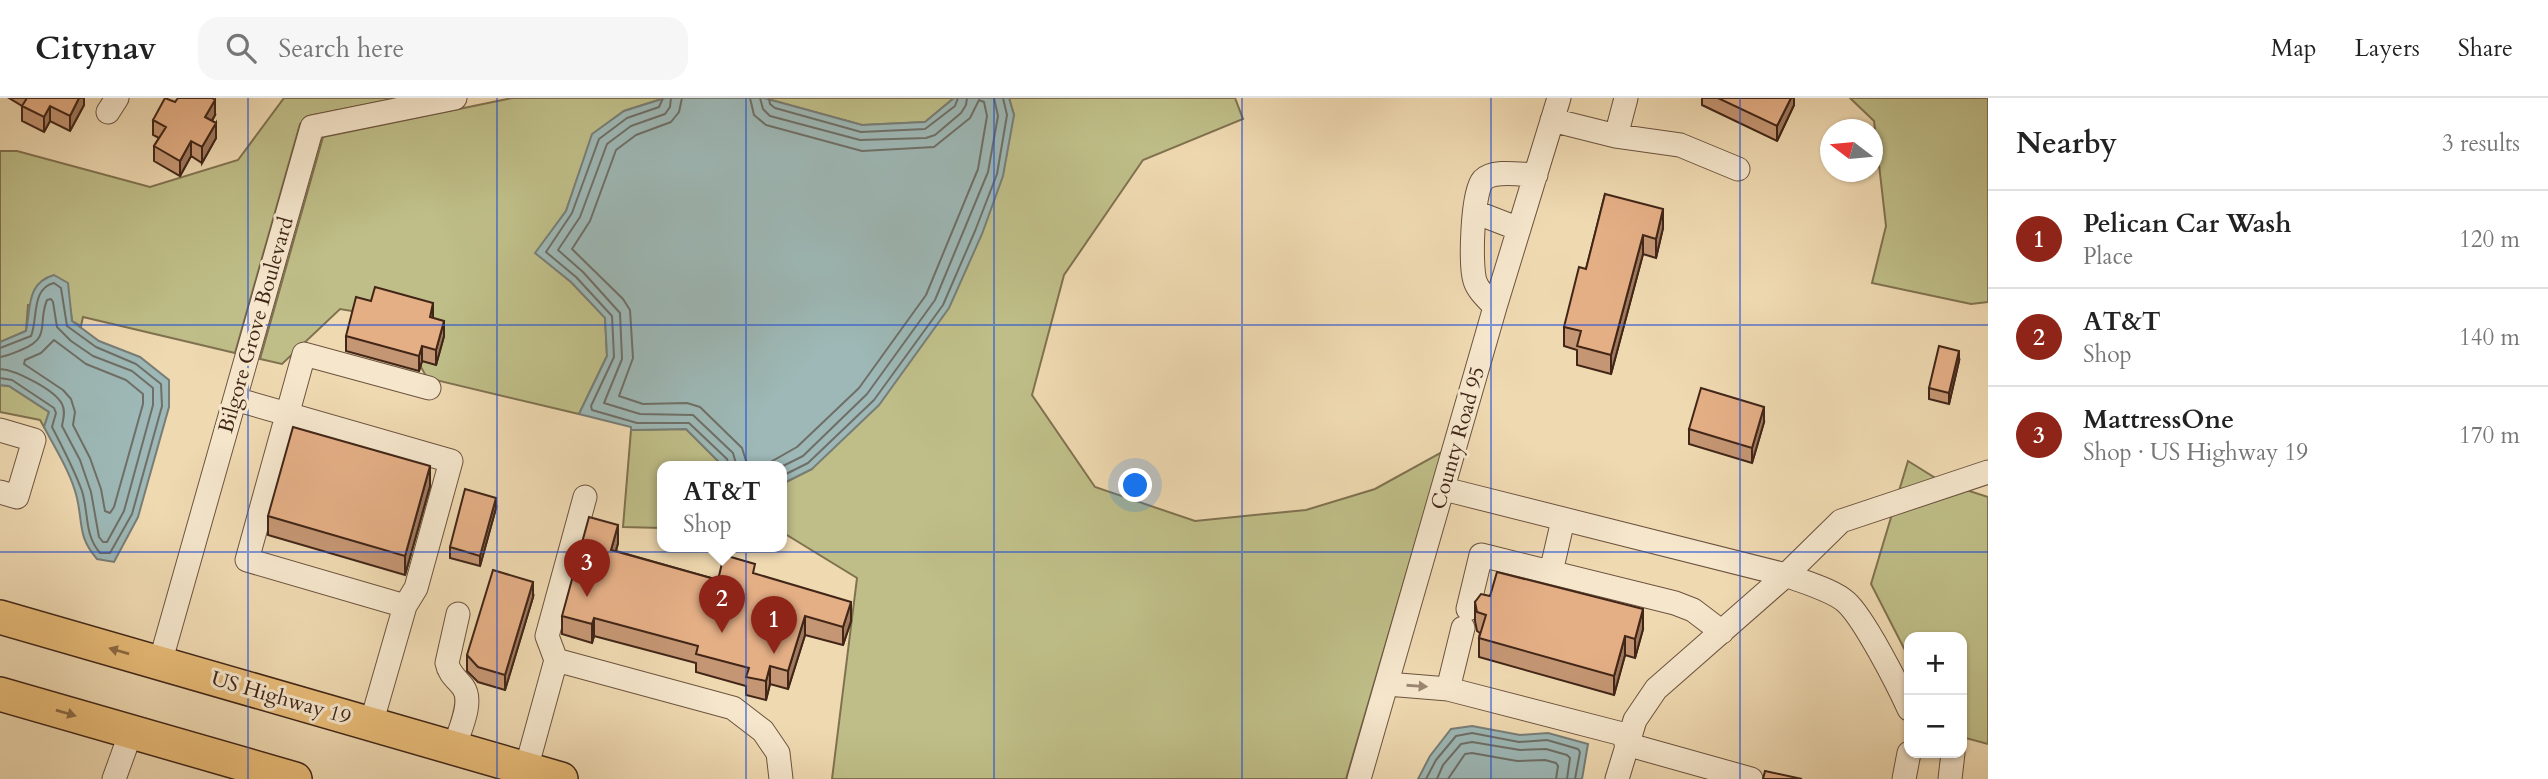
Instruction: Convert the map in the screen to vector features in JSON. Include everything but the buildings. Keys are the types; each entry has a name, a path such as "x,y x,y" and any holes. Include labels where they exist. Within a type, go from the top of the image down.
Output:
{"highway":[{"name":"US Highway 19","path":"0,617 561,779"},
{"path":"0,694 295,779"}],"street":[{"name":"Bilgore Grove Boulevard","path":"160,663 312,127 455,98"},
{"path":"1616,136 1626,98"},
{"path":"1555,109 1616,136 1680,145 1738,169"},
{"name":"County Road 95","path":"1359,779 1555,109"},
{"path":"1495,307 1475,282 1473,248 1479,188 1483,180 1490,176 1536,175"},
{"path":"1475,212 1519,229"},
{"path":"405,606 247,560 285,414 304,354 429,388"},
{"path":"235,400 451,461 416,588 405,606 371,724"},
{"path":"0,430 34,440 18,497 0,492"},
{"path":"1617,779 1635,720 1656,689 1786,575 1841,521 1988,472"},
{"path":"1444,489 1786,575 1846,602 1863,625 1904,700"},
{"path":"526,769 556,660 547,636 585,497"},
{"path":"1551,572 1563,520"},
{"path":"1448,689 1481,555 1675,603 1693,610 1722,632"},
{"path":"454,748 467,703 467,693 448,669 447,663 458,614"},
{"path":"556,660 733,708 763,731 778,754 781,779"},
{"path":"1387,684 1448,689 1628,740 1751,779"},
{"path":"114,779 131,732"},
{"path":"1903,779 1908,758"},
{"path":"1950,779 1952,758"}],"shaded area":[{"path":"284,98 398,98 309,116 300,124 235,353 83,317 81,326 72,321 70,307 28,305 26,331 0,342 0,151 17,151 150,187 238,160"},
{"path":"512,98 665,98 624,111 593,134 566,211 536,253 571,282 605,317 607,356 579,414 427,378 394,318 340,309 282,364 260,359 323,137"},
{"path":"764,98 954,98 925,122 862,125"},
{"path":"1009,98 1235,98 1243,119 1143,160 1064,275 1032,395 1095,487 1195,521 1306,510 1375,489 1442,452 1346,779 832,779 857,578 787,535 787,482 812,469 1014,115"},
{"path":"1850,98 1988,98 1988,302 1971,304 1872,283 1886,226 1881,182 1883,119 1872,119"},
{"path":"0,385 9,386 49,412 44,427 40,420 0,412"},
{"path":"686,429 718,461 657,461 657,528 623,527 631,430"},
{"path":"1908,461 1942,482 1988,497 1988,744 1967,738 1967,632 1904,632 1904,648 1871,584"}],"water":[{"path":"665,98 764,98 862,125 925,122 954,98 1009,98 1014,115 1003,176 982,234 949,308 879,405 812,469 787,482 787,461 718,461 686,429 631,430 631,427 579,414 607,356 605,318 571,282 535,253 566,211 592,134 624,111"},
{"path":"54,275 68,283 72,321 99,341 140,357 169,380 169,407 138,517 114,562 97,559 87,544 71,480 44,427 49,412 9,386 0,385 0,342 26,331 34,290 45,279"},
{"path":"1472,726 1520,735 1548,733 1588,744 1582,779 1418,779 1430,756 1451,729"}],"place":[{"name":"MattressOne","path":"587,597"},
{"name":"AT&T","path":"722,633"},
{"name":"Pelican Car Wash","path":"774,654"}]}
